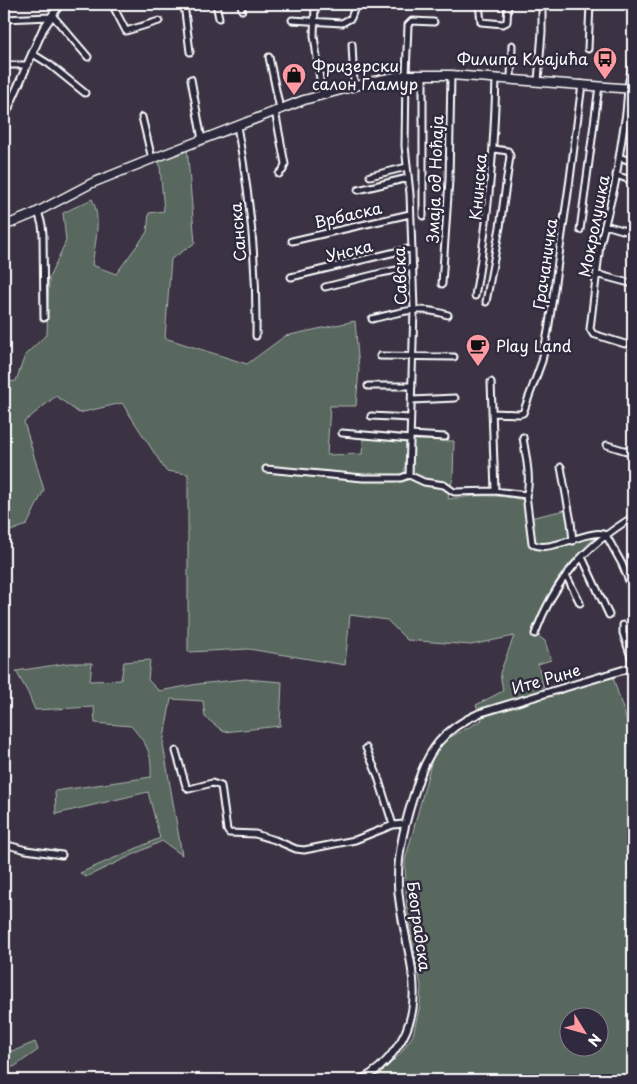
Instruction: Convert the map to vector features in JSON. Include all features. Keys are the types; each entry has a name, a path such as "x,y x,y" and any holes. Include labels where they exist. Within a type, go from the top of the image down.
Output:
{"main road":[{"path":"4,226 92,183 278,110 354,85 406,75 451,75 631,89"}],"street":[{"path":"4,118 32,54 51,16 60,4"},
{"path":"112,4 126,31 159,21"},
{"path":"184,4 190,52"},
{"path":"216,4 219,18"},
{"path":"241,4 242,10"},
{"path":"315,4 314,36 322,94"},
{"path":"292,20 342,23 354,12 356,4"},
{"path":"479,4 481,22 503,24 508,22 509,19 508,4"},
{"path":"538,81 542,4"},
{"path":"588,49 590,4"},
{"path":"4,19 51,16"},
{"path":"51,16 88,57"},
{"name":"Савска","path":"409,475 414,309 405,146 408,24 412,21 434,22"},
{"path":"352,44 354,85"},
{"path":"511,79 512,45"},
{"path":"32,54 49,64 85,92"},
{"path":"269,57 285,164 279,174"},
{"path":"631,89 633,62"},
{"path":"4,65 27,66"},
{"path":"423,75 423,216"},
{"name":"Змаја од Ноћаја","path":"442,284 449,180 451,75"},
{"path":"191,79 202,140"},
{"name":"Книнска","path":"475,296 484,245 494,149 496,79"},
{"name":"Грачаничка","path":"492,413 523,413 542,362 558,270 582,84"},
{"path":"580,230 599,86"},
{"name":"Мокролушка","path":"625,344 591,332 600,244 616,175 631,89"},
{"path":"142,117 152,159"},
{"name":"Санска","path":"237,126 252,230 256,291 256,336"},
{"path":"486,302 503,209 510,156 507,151 494,149"},
{"path":"619,157 633,162"},
{"path":"370,176 407,167"},
{"path":"616,175 633,181"},
{"path":"358,190 408,178"},
{"path":"38,211 43,234 44,318"},
{"name":"Врбаска","path":"292,241 410,214"},
{"path":"605,225 633,233"},
{"name":"Унска","path":"291,277 412,248"},
{"path":"326,287 381,273 413,268"},
{"path":"596,274 633,284"},
{"path":"372,320 414,309 430,310 448,315"},
{"path":"380,356 454,357"},
{"path":"491,382 495,491"},
{"path":"368,386 412,386"},
{"path":"412,400 455,398"},
{"path":"371,416 410,418"},
{"path":"342,433 444,437"},
{"path":"523,437 528,472 528,492 526,495 533,544 540,546 573,540 592,534 601,533 606,535 622,564 633,591"},
{"path":"607,445 633,454"},
{"path":"561,467 573,540"},
{"path":"266,469 363,478 401,478 409,475 424,482 444,485 454,492 495,491 526,495"},
{"path":"535,634 547,604 566,575 582,556 606,535 633,516"},
{"path":"582,556 609,615"},
{"path":"566,575 580,603"},
{"path":"623,625 623,633 633,663"},
{"name":"Ите Рине","path":"468,718 633,667"},
{"name":"Београдска","path":"362,1080 384,1065 399,1045 406,1034 414,1002 412,973 398,884 404,824 417,782 428,756 445,734 468,718"},
{"path":"366,748 377,774 393,825"},
{"path":"176,751 186,786 189,789 212,783 221,786 226,830 230,833 255,834 296,849 304,850 354,840 393,825 404,824"},
{"path":"4,844 26,850 62,855"}],"green space":[{"path":"187,146 195,243 171,259 165,338 247,364 285,336 355,321 359,369 356,406 330,406 327,455 362,454 363,439 454,441 453,477 448,499 486,496 524,500 530,518 565,510 571,539 594,538 569,564 557,580 533,632 545,641 551,660 538,664 545,693 612,674 633,741 633,1080 374,1080 400,1054 413,1035 420,1005 421,986 407,913 405,861 436,745 482,720 476,705 503,691 500,673 514,636 471,645 407,640 387,620 350,615 345,665 249,649 188,652 188,474 166,471 122,403 79,413 56,396 24,422 44,490 27,525 5,533 4,382 16,381 25,355 47,334 49,278 66,241 63,213 92,199 97,214 97,223 92,265 116,274 147,232 149,213 164,211 159,156"},
{"path":"150,660 148,680 159,691 198,684 245,679 282,682 280,726 224,732 205,717 203,701 171,699 163,744 182,855 162,841 86,877 80,873 160,838 148,792 56,814 55,791 151,777 149,754 145,744 131,726 95,723 94,707 35,710 16,671 69,663 92,663 90,681 121,680 124,662"},
{"path":"35,1042 38,1050 14,1067 4,1066 4,1052 16,1050"}],"place":[{"name":"Филипа Кљајића","path":"605,80"},
{"name":"Фризерски салон Гламур","path":"294,96"},
{"name":"Play Land","path":"478,367"}]}
